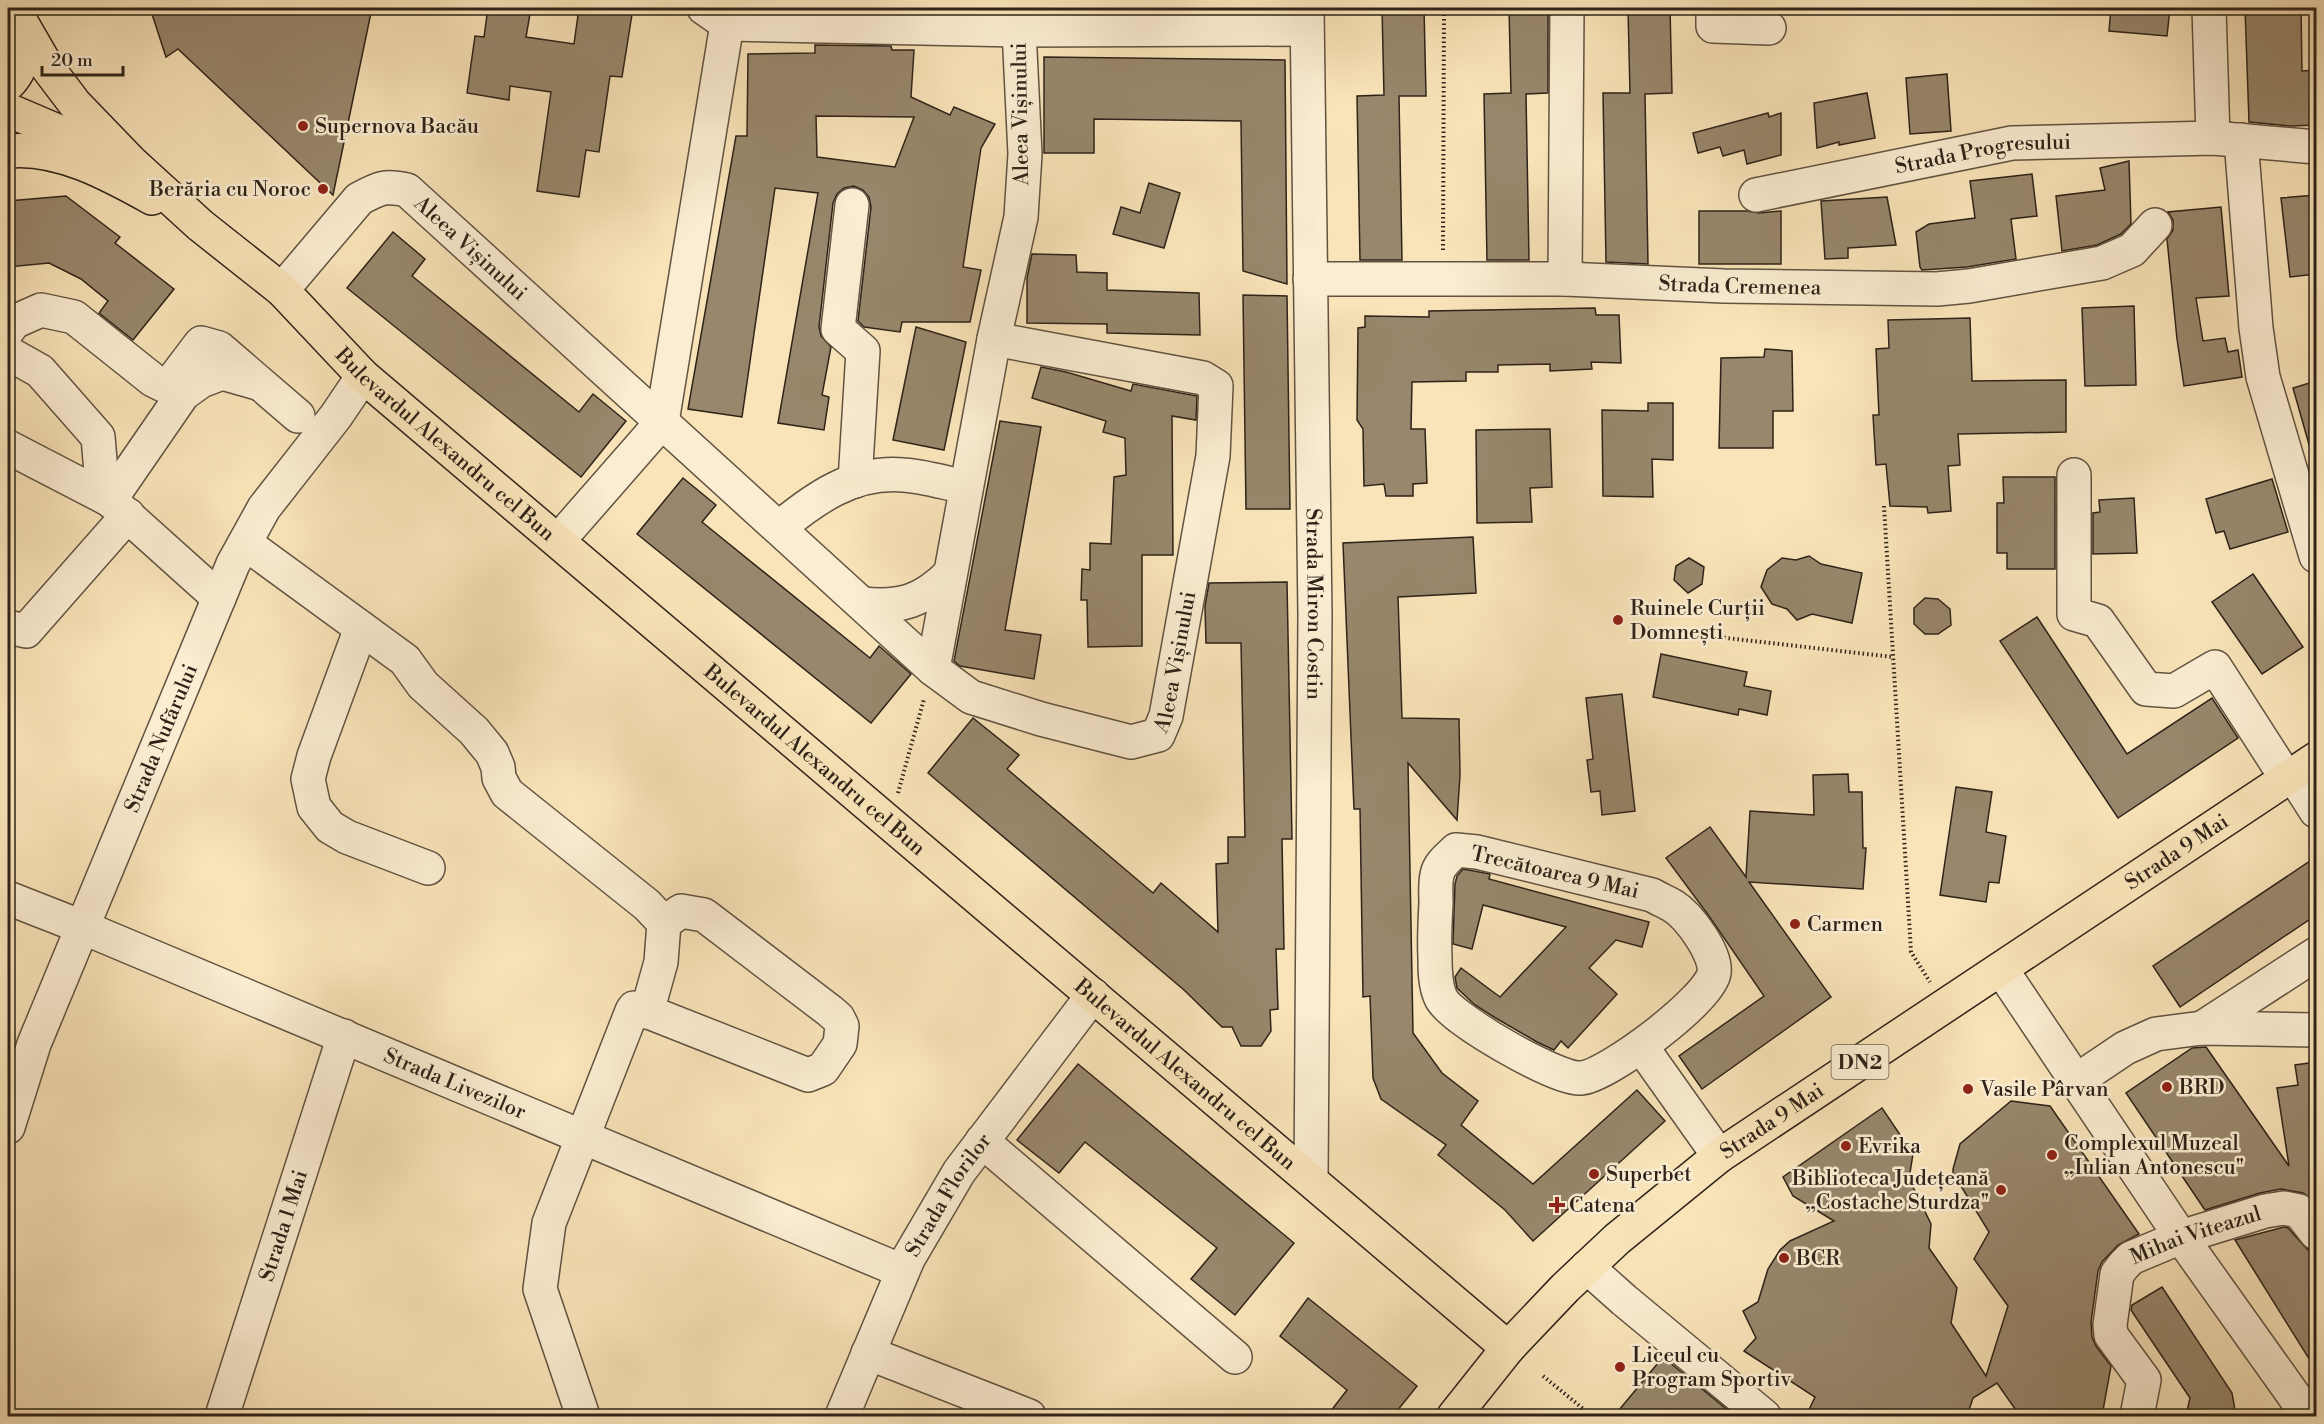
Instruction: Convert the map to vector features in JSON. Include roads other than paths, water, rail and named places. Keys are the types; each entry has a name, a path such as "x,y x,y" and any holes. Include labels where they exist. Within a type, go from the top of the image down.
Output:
{"main road":[{"path":"8,84 22,62 25,42 17,15"},
{"name":"Bulevardul Alexandru cel Bun","path":"17,15 47,68 75,104 131,162 200,225 282,290 363,376 1311,1178 1508,1348"},
{"name":"Bulevardul Alexandru cel Bun","path":"8,110 131,162"},
{"path":"8,151 20,150 55,156 88,165 200,225"},
{"name":"Strada 9 Mai","path":"1454,1416 1508,1348 1587,1266 1665,1198 1719,1156 2299,771"}],"street":[{"path":"1565,279 1567,8"},
{"path":"1713,8 1713,26 1768,28"},
{"path":"2209,8 2263,377 2316,556"},
{"name":"Aleea Vișinului","path":"662,422 715,16 1019,30 1025,154 1021,217 994,339 933,669"},
{"name":"Strada Miron Costin","path":"1019,30 1307,18 1315,616 1311,1178"},
{"name":"Strada Progresului","path":"1756,195 2012,143 2227,139 2316,147"},
{"name":"Aleea Vișinului","path":"282,290 359,199 376,189 390,186 407,190 933,669 971,697 1041,720 1131,742 1158,735 1166,716 1213,456 1216,386 1203,378 994,339"},
{"path":"852,205 838,329 863,351 855,481"},
{"name":"Strada Cremenea","path":"1310,279 1443,277 1890,289 1958,287 2102,263 2132,250 2155,225"},
{"path":"8,330 14,322 41,310 74,317 153,380 163,385 173,380 201,343 219,348 298,416"},
{"path":"8,353 40,371 98,437 101,472 119,508"},
{"path":"8,627 26,631 119,508 183,394 201,381 222,373 259,383"},
{"name":"Strada Nufărului","path":"8,1127 34,1044 233,564 264,508 336,416 363,376"},
{"path":"558,541 662,422"},
{"path":"8,447 119,508 219,598"},
{"path":"779,528 807,505 829,491 866,477 903,475 966,487"},
{"path":"2074,476 2074,614 2098,621 2146,689 2174,691 2215,667 2299,771 2316,811"},
{"path":"245,543 405,660 423,685 474,731 492,753 498,767 499,778 507,793 647,905 664,923 661,962 647,1012"},
{"path":"863,604 883,606 918,599 935,589 950,574"},
{"path":"361,628 308,779 314,807 330,827 347,837 428,868"},
{"name":"Trecătoarea 9 Mai","path":"1456,850 1477,852 1652,895 1674,906 1691,924 1713,957 1714,974 1706,990 1641,1046 1602,1071 1580,1078 1542,1067 1458,1017 1441,999 1436,979 1434,955 1437,875 1442,863 1456,850"},
{"name":"Strada Livezilor","path":"8,898 344,1036 902,1271"},
{"path":"583,1416 540,1289 549,1223 629,1015 634,1008 647,1012 808,1075 823,1069 840,1044 843,1034 838,1018 830,1011 704,915 692,911 681,911 664,923"},
{"path":"2202,1028 2316,954"},
{"path":"2001,969 2181,1238 2306,1411"},
{"name":"Strada Florilor","path":"842,1416 902,1271 959,1172 1093,995"},
{"path":"2076,1080 2125,1048 2156,1034 2202,1028 2316,1030"},
{"name":"Strada 1 Mai","path":"222,1416 344,1036"},
{"path":"1641,1046 1719,1156"},
{"path":"982,1141 1235,1357"},
{"name":"Mihai Viteazul","path":"2138,1416 2144,1380 2111,1335 2110,1325 2118,1274 2131,1258 2181,1238 2265,1211 2284,1208 2299,1211 2316,1233"},
{"path":"1587,1266 1624,1300 1764,1416"},
{"path":"868,1353 1029,1416"}],"place":[{"name":"Supernova Bacău","path":"303,126"},
{"name":"Berăria cu Noroc","path":"323,189"},
{"name":"Ruinele Curții Domnești","path":"1618,620"},
{"name":"Carmen","path":"1795,924"},
{"name":"BRD","path":"2167,1087"},
{"name":"Vasile Pârvan","path":"1968,1089"},
{"name":"Evrika","path":"1846,1146"},
{"name":"Complexul Muzeal „Iulian Antonescu\"","path":"2052,1155"},
{"name":"Superbet","path":"1594,1174"},
{"name":"Biblioteca Județeană „Costache Sturdza\"","path":"2001,1190"},
{"name":"Catena","path":"1557,1205"},
{"name":"BCR","path":"1784,1258"},
{"name":"Liceul cu Program Sportiv","path":"1620,1367"}]}
